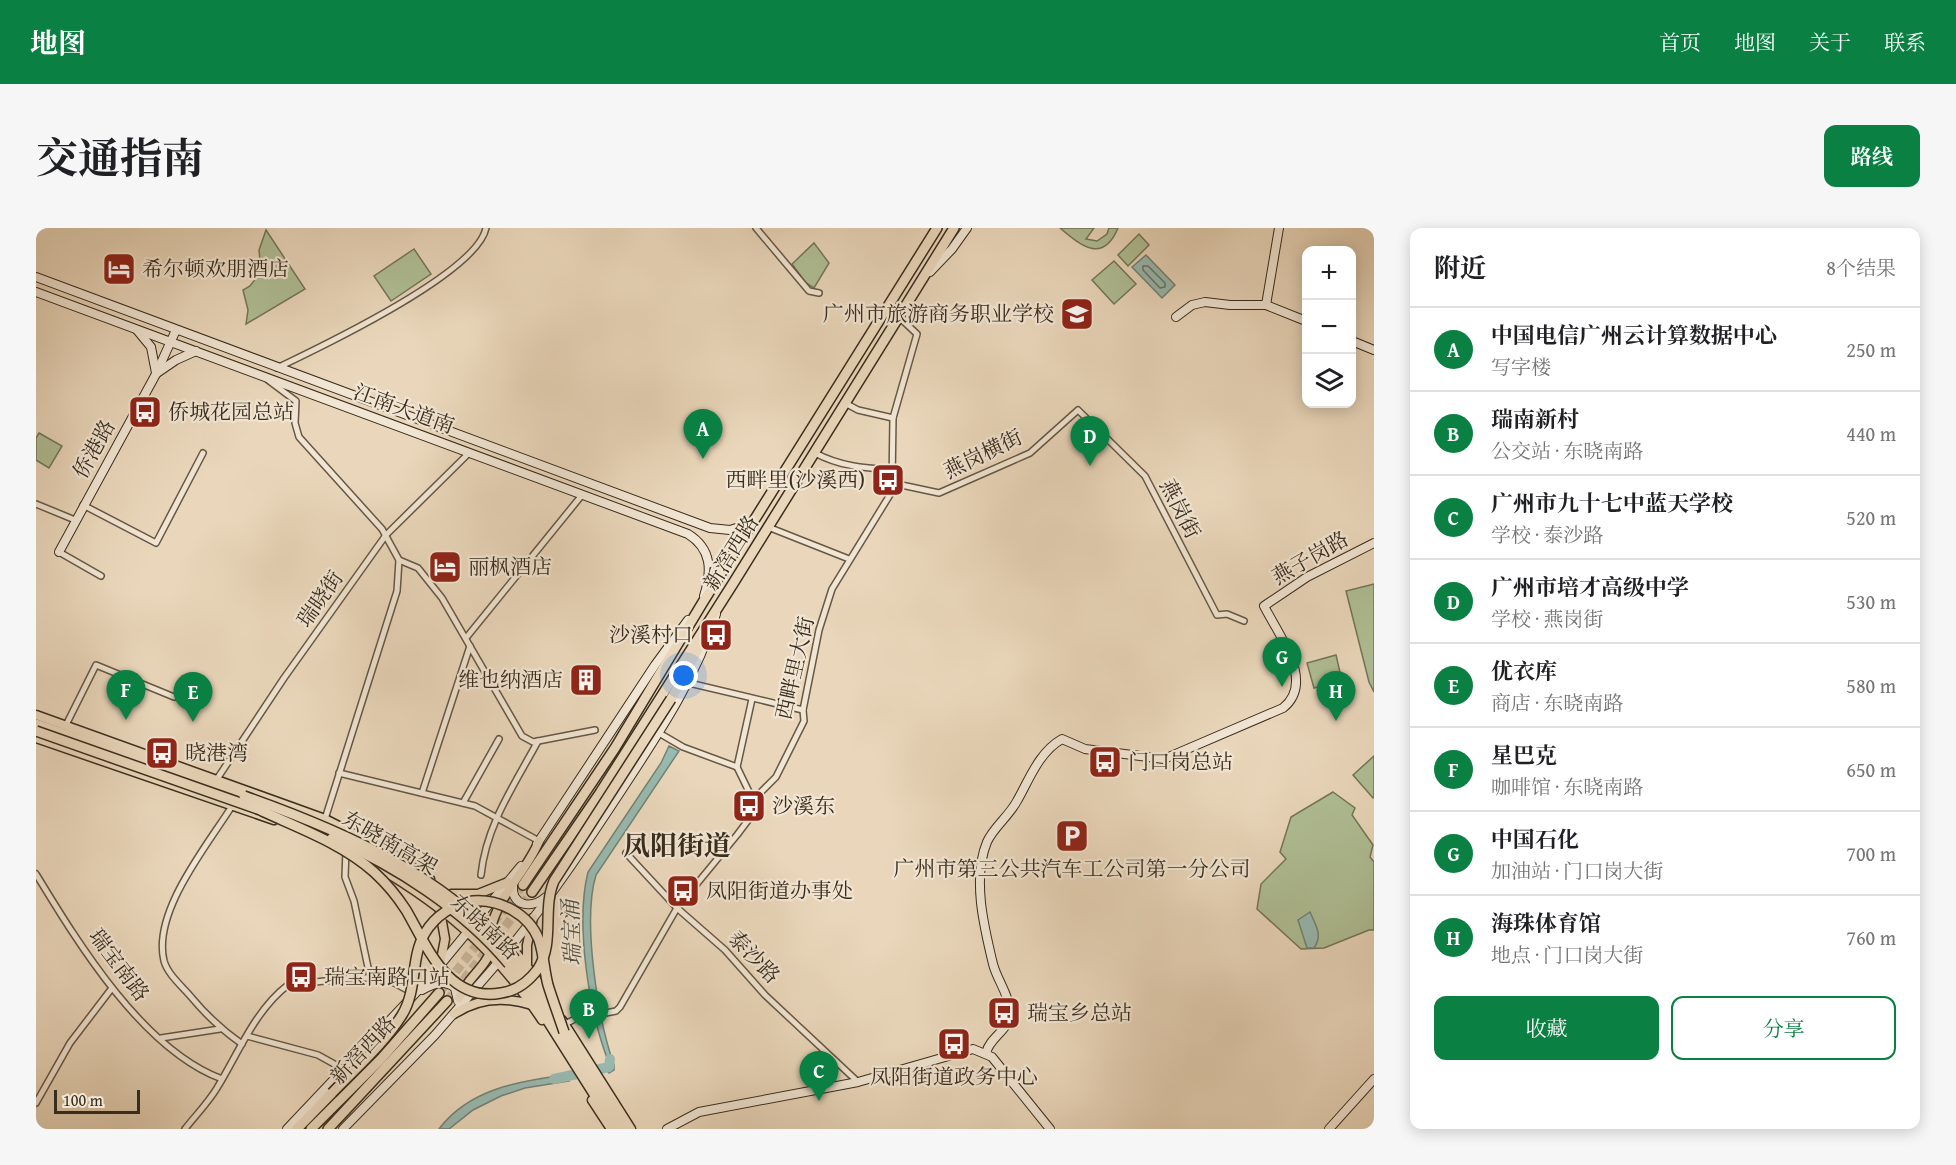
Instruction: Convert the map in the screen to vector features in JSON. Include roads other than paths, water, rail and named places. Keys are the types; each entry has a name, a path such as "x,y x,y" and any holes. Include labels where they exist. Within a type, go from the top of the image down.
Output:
{"highway":[{"name":"新滘西路","path":"515,884 615,748 702,602 937,228"},
{"name":"新滘西路","path":"532,892 600,793 954,228"},
{"path":"262,811 346,852 372,870 401,902 435,961 457,983 477,993 507,992 527,980 541,963 547,944 548,902 554,880 671,699 695,658 718,607"},
{"name":"东晓南高架","path":"36,724 283,810 342,834 382,855 443,894 487,928 527,975 565,1028 625,1129"},
{"name":"东晓南高架","path":"36,731 320,833 375,860 442,903 478,931 526,987 616,1129"},
{"path":"297,1129 402,1016 412,991 418,950 423,935 438,917 461,904 476,901 499,904 515,911 528,923 540,942 548,985 565,1028"},
{"name":"新滘西路","path":"311,1129 381,1059 439,993"},
{"name":"新滘西路","path":"328,1129 447,1001"}],"main road":[{"path":"922,280 952,249 967,228"},
{"path":"1266,305 1279,228"},
{"name":"江南大道南","path":"36,277 711,528 730,530 752,522"},
{"name":"江南大道南","path":"36,292 695,539 711,564 710,577 702,602"},
{"path":"1176,317 1192,305 1205,302 1266,305 1302,319"},
{"path":"136,329 151,347 156,374 176,360 196,351"},
{"name":"侨港路","path":"59,552 156,374 176,330"},
{"path":"1356,342 1374,350"},
{"name":"燕子岗路","path":"986,1053 993,1040 1008,1024 1010,1013 993,963 980,895 982,861 988,840 1011,813 1038,763 1062,739 1093,750 1164,759 1283,708 1295,692 1297,675 1264,606 1307,577 1374,543"},
{"path":"499,961 491,937 491,925 533,857 539,841 662,655 702,602"},
{"path":"343,1129 454,1014 512,946 552,892 659,733 689,682 707,644 718,607"},
{"name":"东晓南路","path":"36,715 325,819 391,853 451,894 491,925 527,965 631,1129"},
{"name":"东晓南路","path":"36,738 232,806 346,850 395,877 468,931 499,961 532,1005 610,1129"},
{"path":"515,884 513,892 516,900 526,906 534,905 552,892"},
{"path":"440,965 445,939 444,924 439,908 447,904 451,894 478,894 515,884"},
{"path":"287,1129 415,994 481,916 515,884"},
{"path":"454,1014 459,998 490,952 488,932 481,916"},
{"path":"527,965 527,945 533,918"},
{"path":"415,994 435,984 445,983 455,988 459,998"},
{"path":"454,1014 471,1004 483,1001 507,999 532,1005"},
{"path":"667,1129 699,1112 858,1082 973,1049 986,1053 999,1065 1050,1129"},
{"path":"1329,1129 1374,1078"}],"street":[{"path":"277,368 350,333 453,270 485,236 486,228"},
{"path":"756,228 809,291 819,293"},
{"path":"894,484 893,418 916,334 899,316"},
{"path":"264,378 296,401 295,423 299,437 386,535 399,560 397,591 325,819"},
{"path":"845,403 858,410 893,418"},
{"name":"燕岗横街","path":"894,484 939,494 1030,453 1078,410"},
{"name":"燕岗街","path":"1078,410 1145,476 1217,615 1227,614 1244,621"},
{"path":"83,506 156,543 203,453"},
{"name":"瑞晓街","path":"217,780 284,678 386,535 469,453"},
{"path":"815,453 831,462 862,468 892,470"},
{"name":"西畔里大街","path":"565,1028 574,1019 609,1013 620,1007 677,908 749,819 753,800 776,777 804,721 803,710 827,604 849,560 894,484"},
{"path":"466,638 582,495"},
{"path":"36,504 75,520"},
{"path":"768,527 849,560"},
{"path":"59,552 100,576"},
{"path":"399,560 418,568 427,577 466,638 522,736 533,742 595,729"},
{"path":"422,793 470,646"},
{"path":"66,725 96,665 174,697"},
{"path":"689,682 803,710"},
{"path":"752,699 738,767 753,800"},
{"path":"659,733 683,747 738,767"},
{"path":"463,803 499,739"},
{"path":"481,875 483,855 496,817 538,741"},
{"path":"339,773 463,803 496,817 539,841"},
{"path":"232,806 180,890 166,918 162,934 164,963 220,1029 242,1044"},
{"path":"346,850 345,877 354,901 370,977"},
{"name":"泰沙路","path":"626,853 677,908 725,950 765,995 858,1082"},
{"name":"瑞宝南路","path":"36,874 112,988 130,1010 161,1038 199,1067 222,1078"},
{"path":"185,1129 222,1078 247,1036 274,998 288,985 370,977 398,983 415,994"},
{"path":"36,1103 70,1043 112,988"},
{"path":"161,1038 220,1029"},
{"path":"247,1036 318,1054 345,1070"}],"water":[{"path":"1146,255 1175,285 1162,298 1132,267"},
{"path":"669,746 679,751 596,875 592,894 591,943 594,970 602,1023 614,1065 614,1070 609,1073 604,1066 609,1063 595,1019 586,968 584,893 588,872 661,763"},
{"path":"1310,912 1318,935 1314,948 1307,948 1298,920"},
{"path":"565,1075 569,1081 525,1088 501,1096 473,1110 449,1129 439,1129 451,1115 465,1105 496,1089 530,1080"}],"waterway":[{"name":"瑞宝涌","path":"554,1079 609,1067 610,1059"}],"tunnel":[{"path":"493,923 523,885"},
{"path":"447,1001 532,892"},
{"path":"439,993 483,937"}],"place":[{"name":"希尔顿欢朋酒店","path":"119,269"},
{"name":"广州市旅游商务职业学校","path":"1077,314"},
{"name":"侨城花园总站","path":"145,412"},
{"name":"中国电信广州云计算数据中心","path":"703,459"},
{"name":"广州市培才高级中学","path":"1090,466"},
{"name":"西畔里(沙溪西)","path":"888,480"},
{"name":"丽枫酒店","path":"445,567"},
{"name":"沙溪村口","path":"716,635"},
{"name":"维也纳酒店","path":"586,680"},
{"name":"中国石化","path":"1282,687"},
{"name":"星巴克","path":"126,720"},
{"name":"海珠体育馆","path":"1336,721"},
{"name":"优衣库","path":"193,722"},
{"name":"晓港湾","path":"162,753"},
{"name":"门口岗总站","path":"1105,762"},
{"name":"沙溪东","path":"749,806"},
{"name":"广州市第三公共汽车工公司第一分公司","path":"1072,836"},
{"name":"凤阳街道办事处","path":"683,891"},
{"name":"瑞宝南路口站","path":"301,977"},
{"name":"瑞宝乡总站","path":"1004,1013"},
{"name":"瑞南新村","path":"589,1039"},
{"name":"凤阳街道政务中心","path":"954,1044"},
{"name":"广州市九十七中蓝天学校","path":"819,1101"}],"district":[{"name":"凤阳街道","path":"677,846"}]}
